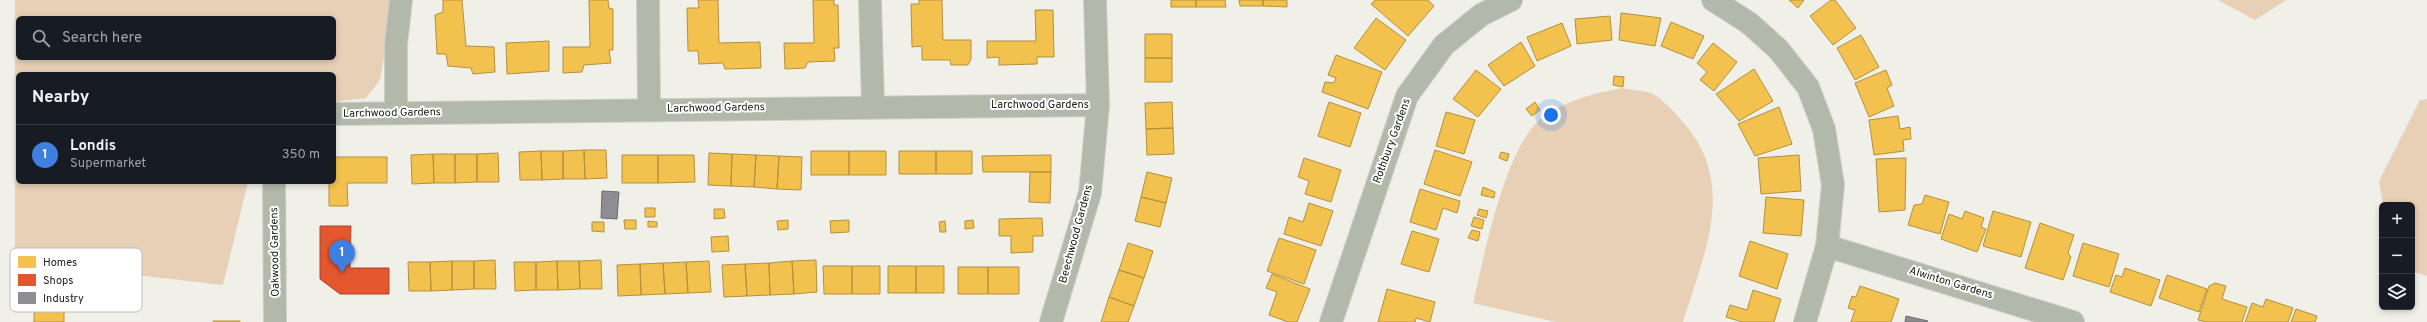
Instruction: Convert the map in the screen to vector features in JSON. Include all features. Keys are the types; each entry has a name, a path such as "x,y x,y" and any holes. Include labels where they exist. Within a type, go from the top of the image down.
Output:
{"street":[{"path":"396,112 396,44 401,0"},
{"path":"648,0 649,108"},
{"path":"870,0 872,106"},
{"name":"Beechwood Gardens","path":"1051,322 1090,193 1098,105 1095,0"},
{"name":"Rothbury Gardens","path":"1331,322 1407,96 1444,45 1477,7 1510,0"},
{"path":"1713,0 1749,23 1778,49 1808,87 1824,129 1833,185 1827,246 1805,322"},
{"name":"Larchwood Gardens","path":"336,114 649,108 1098,105"},
{"name":"Oakwood Gardens","path":"274,184 275,322"},
{"name":"Alwinton Gardens","path":"1827,246 2073,322"}],"shaded area":[{"path":"15,0 394,0 380,80 366,98 336,102 336,72 16,72 16,184 248,184 223,285 142,276 142,248 15,248"},
{"path":"2218,0 2286,0 2255,20"},
{"path":"1623,88 1650,93 1659,98 1670,108 1688,128 1702,151 1710,175 1713,199 1711,223 1706,248 1683,322 1556,322 1473,303 1498,203 1507,176 1518,151 1530,131 1543,117 1562,106 1591,95"},
{"path":"2427,99 2427,276 2415,272 2415,202 2382,202 2379,181 2420,100"}],"building: Homes":[{"path":"443,0 462,0 466,46 494,47 495,72 473,74 471,68 448,66 446,54 437,54 435,15 443,12"},
{"path":"589,0 608,0 609,8 613,9 613,50 609,50 611,63 584,65 582,72 563,73 563,47 590,47"},
{"path":"698,0 718,0 719,43 760,42 761,68 725,69 723,63 699,64 698,51 688,51 687,8 699,8"},
{"path":"813,0 834,0 834,5 838,5 839,48 834,48 835,61 808,62 805,68 785,69 784,43 814,43"},
{"path":"919,0 942,0 943,40 971,40 971,59 968,65 951,65 950,60 922,60 922,46 912,47 911,4 919,4"},
{"path":"1171,0 1196,0 1196,7 1171,7"},
{"path":"1196,0 1225,0 1226,7 1196,7"},
{"path":"1239,0 1263,0 1263,6 1240,6"},
{"path":"1263,0 1287,0 1287,7 1263,6"},
{"path":"1375,0 1428,0 1434,6 1408,36 1371,4"},
{"path":"1789,0 1804,0 1798,8"},
{"path":"1831,0 1835,0 1856,28 1833,45 1810,16"},
{"path":"1035,10 1053,10 1054,57 1037,57 1037,64 999,65 999,57 987,58 987,41 1036,41"},
{"path":"1621,13 1661,18 1655,46 1619,40"},
{"path":"1610,16 1612,40 1577,44 1575,19"},
{"path":"1376,18 1406,40 1385,70 1354,48"},
{"path":"1671,22 1704,36 1693,59 1661,46"},
{"path":"1562,23 1571,46 1537,61 1527,37"},
{"path":"1145,34 1172,34 1172,58 1145,58"},
{"path":"1861,35 1879,67 1855,80 1837,48"},
{"path":"549,41 549,71 507,74 506,43"},
{"path":"1521,42 1535,66 1504,86 1488,65"},
{"path":"1713,43 1737,62 1714,91 1700,80 1707,72 1697,63"},
{"path":"1336,55 1382,72 1368,109 1322,92 1325,82 1334,83 1336,78 1328,75"},
{"path":"1145,58 1172,58 1172,82 1145,82"},
{"path":"1754,69 1773,101 1739,121 1716,94"},
{"path":"1476,70 1501,89 1478,117 1453,99"},
{"path":"1886,70 1892,85 1887,88 1894,106 1869,117 1855,83"},
{"path":"1614,76 1624,77 1623,87 1613,85"},
{"path":"1172,102 1173,128 1146,129 1145,103"},
{"path":"1329,102 1361,113 1350,147 1318,136"},
{"path":"1535,102 1540,110 1532,116 1526,109"},
{"path":"1779,107 1792,144 1755,156 1738,124"},
{"path":"1446,112 1475,120 1464,154 1436,146"},
{"path":"1898,116 1900,129 1910,127 1911,139 1903,140 1904,151 1874,155 1869,120"},
{"path":"1173,128 1174,154 1147,155 1146,129"},
{"path":"584,150 606,150 607,178 585,179"},
{"path":"584,150 585,179 563,179 563,151"},
{"path":"1435,150 1472,162 1460,196 1424,184"},
{"path":"541,151 563,151 563,179 542,180"},
{"path":"541,151 542,180 520,180 519,152"},
{"path":"811,151 849,151 849,175 811,175"},
{"path":"849,151 886,151 886,175 849,175"},
{"path":"899,151 936,151 936,174 899,174"},
{"path":"936,151 972,151 972,174 936,174"},
{"path":"1501,152 1509,154 1507,161 1499,158"},
{"path":"498,153 499,182 477,182 477,154"},
{"path":"709,153 732,154 731,186 708,185"},
{"path":"433,154 434,183 412,184 411,155"},
{"path":"433,154 455,154 455,183 434,183"},
{"path":"455,154 477,154 477,182 455,183"},
{"path":"732,154 756,155 754,187 731,186"},
{"path":"622,155 658,155 658,183 622,183"},
{"path":"658,155 694,155 695,182 658,183"},
{"path":"756,155 779,156 777,189 754,187"},
{"path":"1051,155 1051,172 983,172 982,156"},
{"path":"1799,155 1801,191 1761,194 1758,158"},
{"path":"779,156 802,157 801,190 777,189"},
{"path":"336,157 387,157 387,183 347,183 348,206 329,206 329,184 336,184"},
{"path":"1304,158 1341,170 1331,202 1305,194 1309,181 1298,177"},
{"path":"1906,158 1905,210 1879,212 1876,159"},
{"path":"1030,172 1051,172 1050,203 1029,202"},
{"path":"1147,172 1172,178 1166,203 1141,197"},
{"path":"1483,187 1495,192 1494,198 1481,195"},
{"path":"1420,189 1460,201 1457,213 1443,208 1436,230 1410,222"},
{"path":"1925,195 1949,202 1940,234 1908,225 1914,205 1922,204"},
{"path":"1141,197 1166,203 1160,227 1135,221"},
{"path":"1766,197 1804,200 1801,236 1763,233"},
{"path":"1309,203 1333,211 1321,246 1284,234 1289,217 1303,222"},
{"path":"645,208 655,208 655,217 645,217"},
{"path":"714,209 724,209 725,218 714,219"},
{"path":"1479,209 1488,211 1486,218 1477,215"},
{"path":"1965,211 1984,218 1981,227 1986,229 1977,252 1941,239 1949,214 1962,219"},
{"path":"1993,211 2031,222 2021,257 1983,246"},
{"path":"1474,217 1484,220 1482,229 1471,226"},
{"path":"1042,218 1043,236 1033,236 1033,252 1011,253 1011,236 999,236 999,219"},
{"path":"624,220 636,220 636,229 625,229"},
{"path":"788,220 788,229 778,230 777,221"},
{"path":"849,220 849,232 831,233 830,221"},
{"path":"973,220 974,228 965,229 965,221"},
{"path":"648,221 657,222 657,227 648,227"},
{"path":"945,221 946,232 940,232 939,222"},
{"path":"592,222 604,222 604,232 592,231"},
{"path":"2040,223 2074,235 2068,253 2071,257 2063,280 2025,268"},
{"path":"1472,230 1480,232 1478,241 1468,238"},
{"path":"1412,231 1439,239 1429,272 1401,264"},
{"path":"728,236 729,251 712,252 711,237"},
{"path":"1279,238 1316,250 1304,284 1267,271"},
{"path":"1750,241 1788,254 1777,289 1739,276"},
{"path":"1128,243 1153,251 1144,278 1119,270"},
{"path":"2083,243 2119,254 2109,287 2073,276"},
{"path":"495,260 496,289 474,289 474,261"},
{"path":"601,260 602,289 580,289 579,261"},
{"path":"816,260 817,292 794,294 792,261"},
{"path":"452,261 474,261 474,289 452,290"},
{"path":"452,261 452,290 431,291 430,262"},
{"path":"557,261 579,261 580,289 558,290"},
{"path":"557,261 558,290 536,290 536,262"},
{"path":"709,261 711,292 688,293 686,262"},
{"path":"792,261 794,294 770,295 769,263"},
{"path":"408,262 430,262 431,291 409,291"},
{"path":"514,262 536,262 536,290 515,291"},
{"path":"686,262 688,293 665,294 663,263"},
{"path":"663,263 665,294 641,295 640,264"},
{"path":"769,263 770,295 747,296 745,264"},
{"path":"640,264 641,295 618,296 617,265"},
{"path":"745,264 747,296 724,297 722,265"},
{"path":"823,266 852,266 852,294 824,294"},
{"path":"852,266 880,266 880,294 852,294"},
{"path":"888,266 916,266 916,293 888,293"},
{"path":"916,266 944,266 944,293 916,293"},
{"path":"958,267 988,267 988,294 958,294"},
{"path":"988,267 1019,267 1019,294 988,294"},
{"path":"2125,268 2160,280 2151,306 2110,292 2116,275 2122,277"},
{"path":"1119,270 1144,278 1134,306 1109,297"},
{"path":"1272,274 1310,289 1297,322 1288,322 1269,315 1277,292 1266,288"},
{"path":"2167,275 2207,289 2199,312 2159,298"},
{"path":"2215,283 2226,286 2222,299 2247,307 2242,322 2206,322 2198,320 2209,286"},
{"path":"1860,286 1899,299 1891,322 1851,322 1855,310 1848,308 1852,296 1856,297"},
{"path":"1387,289 1435,302 1430,322 1416,318 1415,322 1378,322"},
{"path":"1753,290 1781,299 1774,322 1742,322 1726,317 1730,305 1747,310"},
{"path":"1109,297 1134,306 1128,322 1101,322"},
{"path":"2266,299 2293,308 2288,322 2245,322 2252,303 2263,307"},
{"path":"2296,309 2317,316 2315,322 2291,322"},
{"path":"34,312 64,312 64,322 34,322"},
{"path":"240,321 240,322 213,322"}],"building: Shops":[{"path":"320,226 351,226 350,268 389,268 389,294 340,294 320,279"}],"building: Industry":[{"path":"602,191 619,192 617,219 601,218"},
{"path":"1906,316 1928,321 1905,322"}],"place":[{"name":"Londis","path":"342,273"}]}
